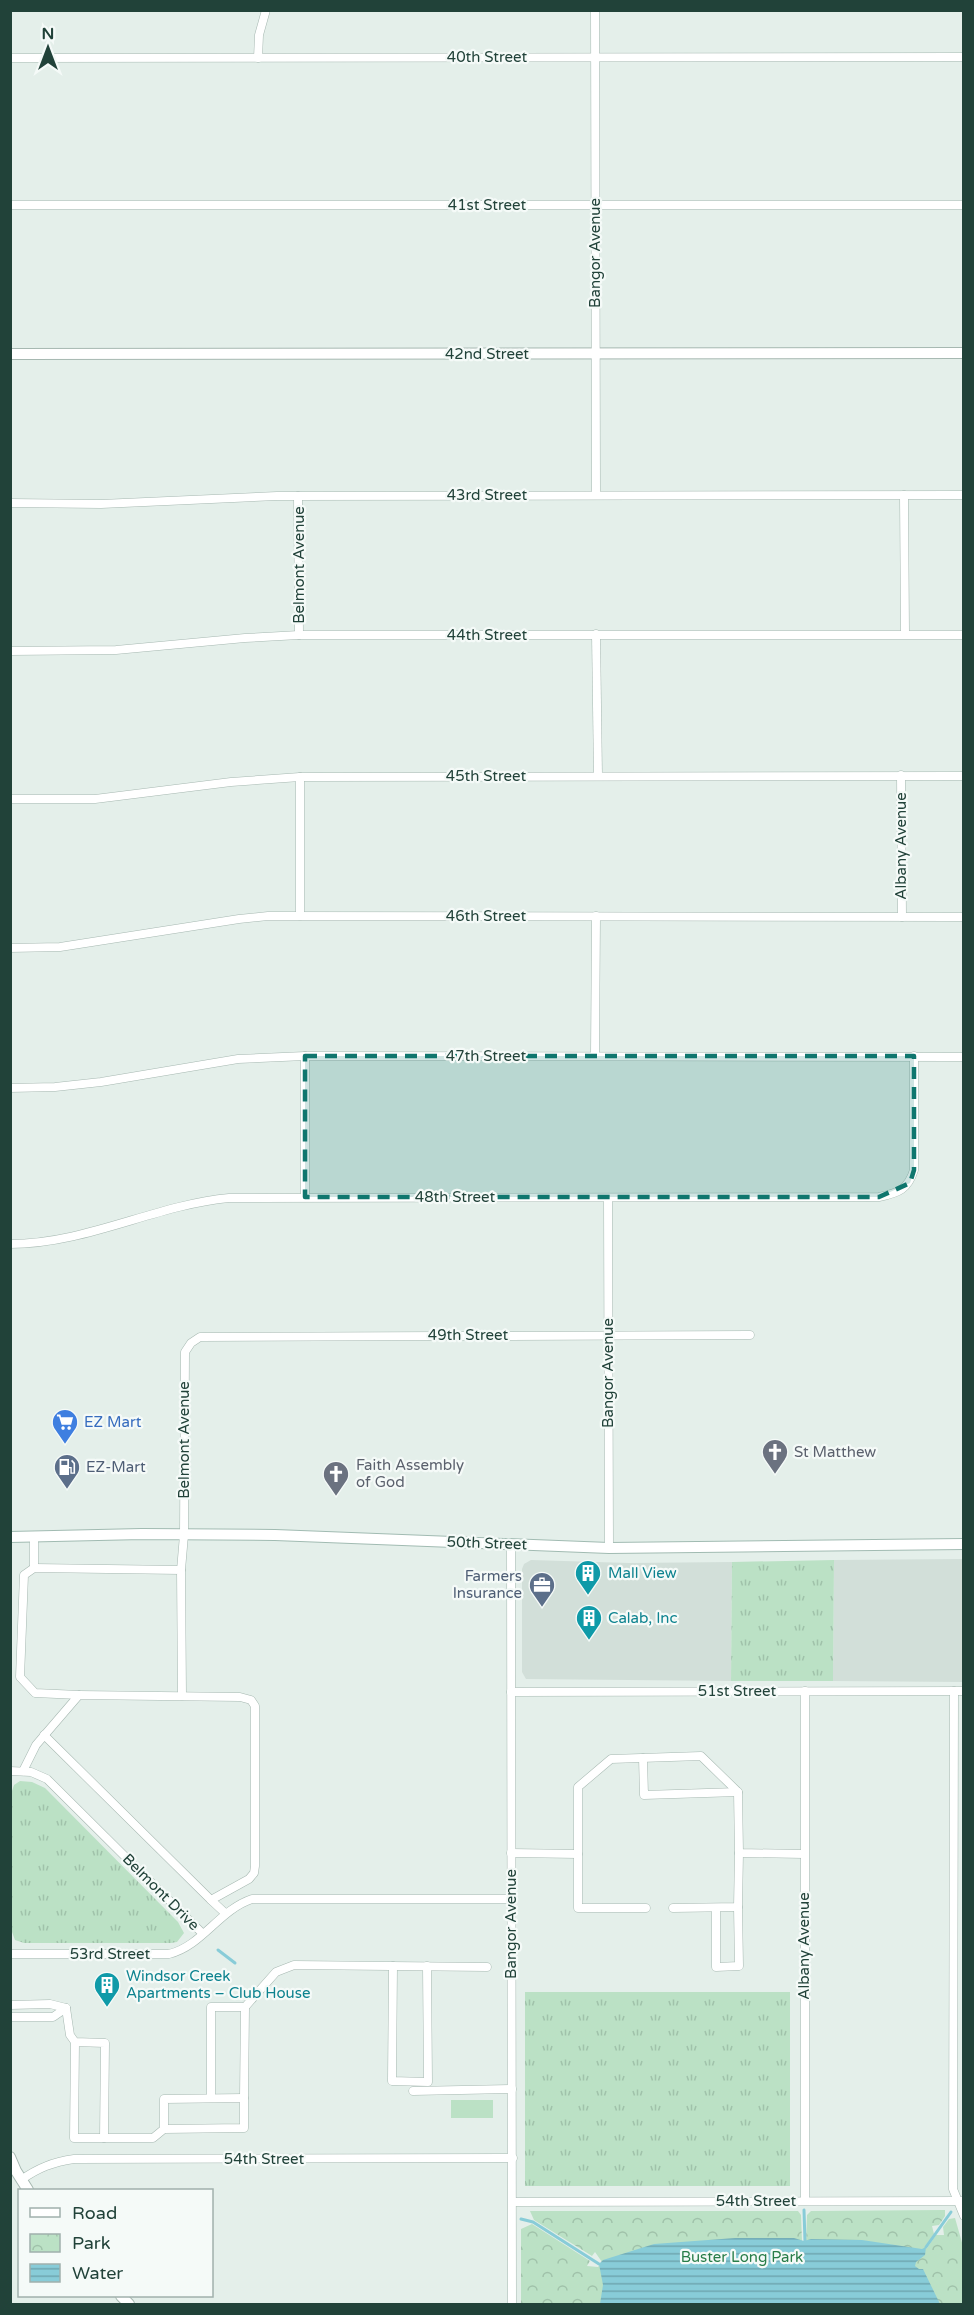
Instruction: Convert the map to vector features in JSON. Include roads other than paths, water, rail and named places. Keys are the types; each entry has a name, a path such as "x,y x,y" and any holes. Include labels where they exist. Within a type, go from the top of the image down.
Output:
{"street":[{"path":"258,58 260,35 266,10"},
{"name":"Bangor Avenue","path":"595,10 596,495"},
{"name":"40th Street","path":"10,58 963,57"},
{"name":"41st Street","path":"10,206 963,205"},
{"name":"42nd Street","path":"10,354 963,353"},
{"path":"904,495 905,634"},
{"name":"43rd Street","path":"10,503 101,504 298,496 963,495"},
{"name":"Belmont Avenue","path":"298,496 299,635"},
{"path":"596,634 598,776"},
{"name":"44th Street","path":"10,651 116,650 299,635 963,635"},
{"name":"Albany Avenue","path":"901,775 902,917"},
{"name":"45th Street","path":"10,799 94,799 231,782 300,777 963,776"},
{"path":"300,777 300,916"},
{"name":"46th Street","path":"10,948 60,947 239,919 300,916 963,917"},
{"path":"595,1056 596,916"},
{"path":"304,1056 305,1197"},
{"name":"47th Street","path":"10,1089 55,1088 238,1059 304,1056 963,1057"},
{"name":"48th Street","path":"10,1244 46,1243 208,1200 305,1197 608,1198 879,1197 893,1195 910,1183 914,1170 914,1056"},
{"name":"Bangor Avenue","path":"608,1198 609,1548"},
{"name":"49th Street","path":"189,1346 200,1336 750,1335"},
{"name":"Belmont Avenue","path":"182,1696 184,1371 185,1352 189,1346"},
{"path":"34,1536 34,1568"},
{"name":"50th Street","path":"10,1537 282,1536 609,1548 963,1544"},
{"name":"Bangor Avenue","path":"511,1544 512,2304"},
{"path":"182,1570 34,1568 24,1575 20,1677 35,1693 240,1696 251,1700 255,1707 254,1873 249,1879 211,1900"},
{"name":"Albany Avenue","path":"805,1691 805,2201"},
{"path":"954,1691 953,2189 961,2201 963,2216"},
{"name":"51st Street","path":"511,1692 963,1691"},
{"path":"23,1771 36,1745 79,1695"},
{"path":"44,1736 225,1914"},
{"path":"646,1908 578,1908 578,1787 611,1759 701,1756 738,1792 739,1966 716,1966 716,1908"},
{"path":"643,1758 644,1795 738,1792"},
{"name":"Belmont Drive","path":"10,1771 31,1772 47,1779 202,1933 238,1904 252,1899 511,1899"},
{"path":"511,1853 578,1854"},
{"path":"739,1853 804,1854"},
{"path":"673,1908 738,1907"},
{"name":"53rd Street","path":"10,1954 169,1954 181,1951 202,1933"},
{"path":"66,2008 70,2036 75,2042 74,2138 153,2139 164,2129 244,2128 244,2007 276,1972 294,1965 487,1966"},
{"path":"393,1966 392,2081 428,2082 427,1966"},
{"path":"10,2005 50,2004 66,2008"},
{"path":"211,2098 211,2007 244,2007"},
{"path":"10,2017 53,2017 66,2008"},
{"path":"75,2042 105,2043 104,2138"},
{"path":"413,2091 512,2089"},
{"path":"164,2129 164,2098 244,2098"},
{"path":"10,2157 27,2189"},
{"name":"54th Street","path":"21,2180 39,2168 55,2162 74,2159 513,2158"},
{"name":"54th Street","path":"513,2202 961,2201"}],"water":[{"path":"735,2238 794,2238 804,2241 811,2239 862,2240 922,2249 926,2247 925,2255 916,2262 915,2266 923,2269 940,2304 600,2304 603,2285 599,2264 603,2260 654,2244"}],"waterway":[{"path":"218,1950 235,1963"},
{"path":"804,2210 805,2242"},
{"path":"926,2247 951,2212"},
{"path":"521,2219 533,2222 599,2264"}],"place":[{"name":"EZ Mart","path":"65,1445"},
{"name":"St Matthew","path":"775,1475"},
{"name":"EZ-Mart","path":"67,1490"},
{"name":"Faith Assembly of God","path":"336,1497"},
{"name":"Mall View","path":"588,1596"},
{"name":"Farmers Insurance","path":"542,1608"},
{"name":"Calab, Inc","path":"589,1641"},
{"name":"Windsor Creek Apartments – Club House","path":"107,2008"}],"park label":[{"name":"Buster Long Park","path":"742,2257"}]}
